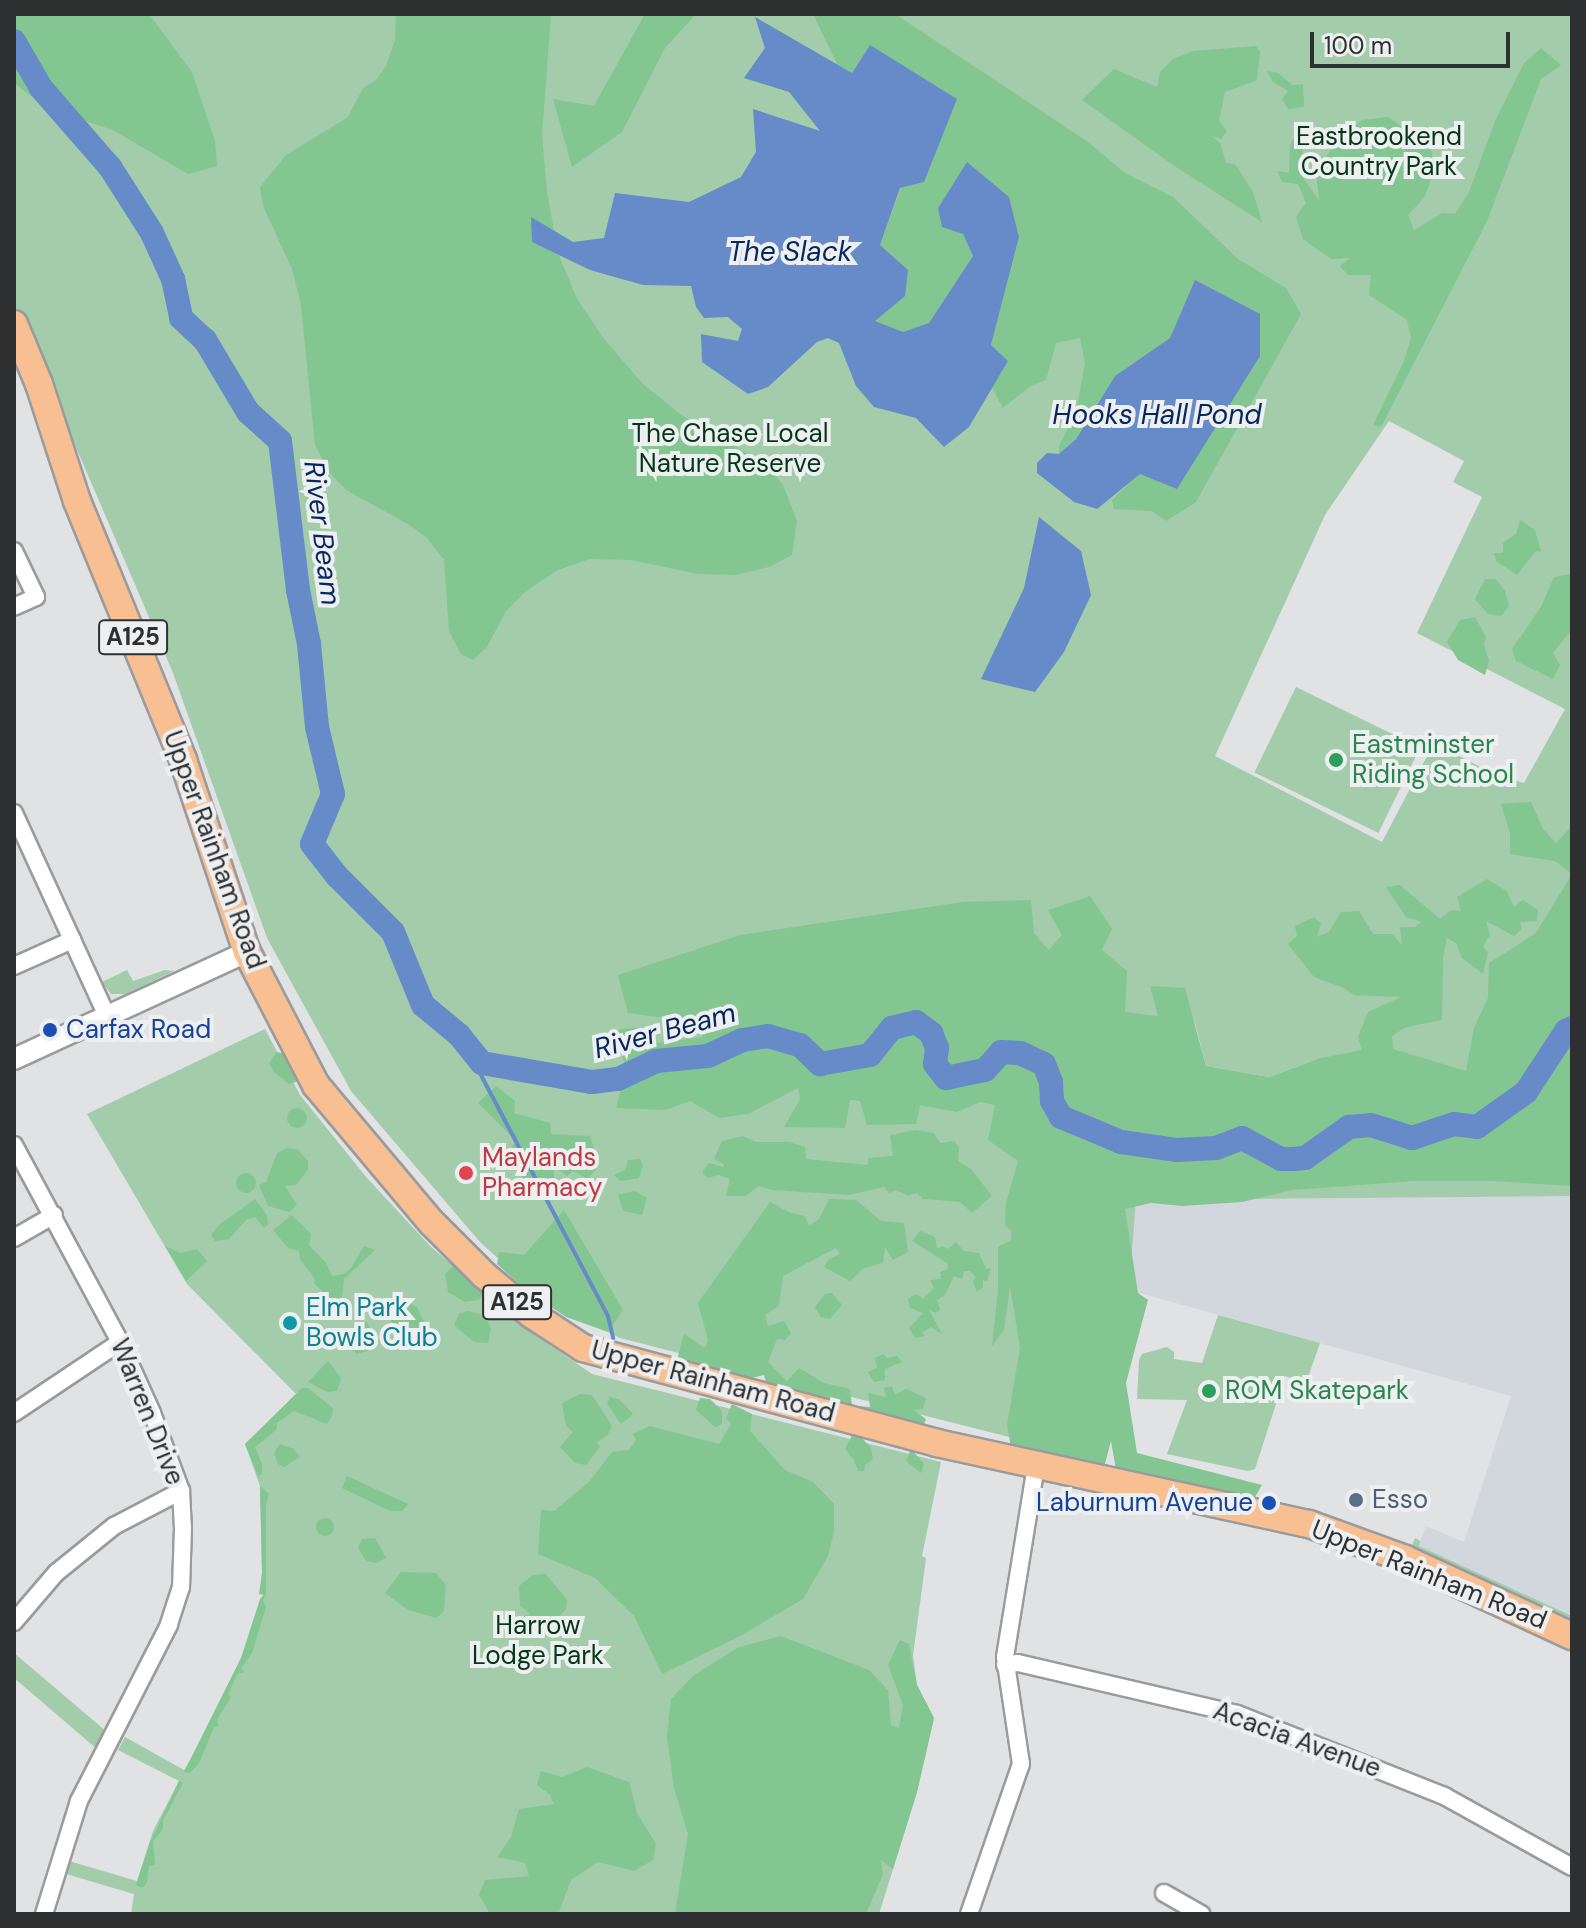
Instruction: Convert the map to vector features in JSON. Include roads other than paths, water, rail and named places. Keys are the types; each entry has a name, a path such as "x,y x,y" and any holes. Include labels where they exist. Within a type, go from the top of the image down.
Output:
{"main road":[{"name":"Upper Rainham Road","path":"14,324 39,384 77,501 183,760 247,952 316,1085 440,1231 531,1314 583,1348 607,1355 937,1443 1309,1524 1405,1559 1572,1636"}],"street":[{"path":"14,551 36,597 14,607"},
{"path":"14,813 107,1016"},
{"path":"14,966 72,940"},
{"path":"14,1059 247,952"},
{"name":"Warren Drive","path":"14,1145 120,1342 152,1413 181,1491 184,1557 181,1587 169,1625 79,1801 44,1914"},
{"path":"14,1238 54,1215"},
{"path":"14,1413 120,1342"},
{"path":"969,1914 1021,1764 1005,1665 1036,1466"},
{"path":"14,1622 56,1573 114,1526 181,1491"},
{"name":"Acacia Avenue","path":"1005,1665 1018,1663 1237,1714 1444,1796 1572,1867"},
{"path":"1164,1893 1201,1914"}],"water":[{"name":"The Slack","path":"755,17 852,73 870,45 957,99 924,182 900,188 880,245 908,270 905,296 875,321 903,332 929,323 973,256 963,234 942,227 938,208 967,162 1009,197 1019,237 991,345 1008,361 969,427 944,447 916,418 874,407 856,386 839,343 828,338 817,342 768,387 748,394 702,362 701,334 738,341 742,329 728,317 704,318 696,307 691,286 643,285 590,270 532,242 531,217 573,242 604,238 615,193 689,202 741,177 756,152 753,109 820,131 789,92 744,78 765,48"},
{"name":"Hooks Hall Pond","path":"1195,280 1260,314 1260,356 1177,489 1140,474 1097,509 1074,502 1037,473 1037,463 1047,453 1059,454 1076,439 1115,376 1170,338"},
{"path":"1039,517 1081,551 1091,595 1064,652 1035,692 981,679 1024,588"}],"waterway":[{"name":"River Beam","path":"14,41 41,88 110,167 152,233 173,279 181,318 205,340 248,412 280,441 298,590 309,644 317,727 333,794 312,844 337,876 393,932 423,1005 459,1035 482,1063 592,1082 618,1079 656,1061 708,1056 743,1040 768,1036 800,1045 820,1064 870,1055 892,1028 916,1022 931,1033 937,1048 935,1064 946,1078 985,1070 1001,1052 1020,1053 1044,1064 1051,1082 1052,1101 1061,1117 1121,1142 1177,1150 1216,1148 1242,1138 1281,1159 1293,1159 1305,1158 1349,1127 1371,1125 1412,1138 1454,1124 1477,1127 1526,1092 1566,1031 1572,1028"},
{"path":"463,1041 608,1316 613,1338"}],"place":[{"name":"Eastminster Riding School","path":"1336,760"},
{"name":"Carfax Road","path":"50,1030"},
{"name":"Maylands Pharmacy","path":"466,1173"},
{"name":"Elm Park Bowls Club","path":"290,1323"},
{"name":"ROM Skatepark","path":"1209,1391"},
{"name":"Esso","path":"1356,1500"},
{"name":"Laburnum Avenue","path":"1269,1503"}],"park label":[{"name":"Eastbrookend Country Park","path":"1379,152"},
{"name":"The Chase Local Nature Reserve","path":"730,449"},
{"name":"Harrow Lodge Park","path":"538,1641"}]}
